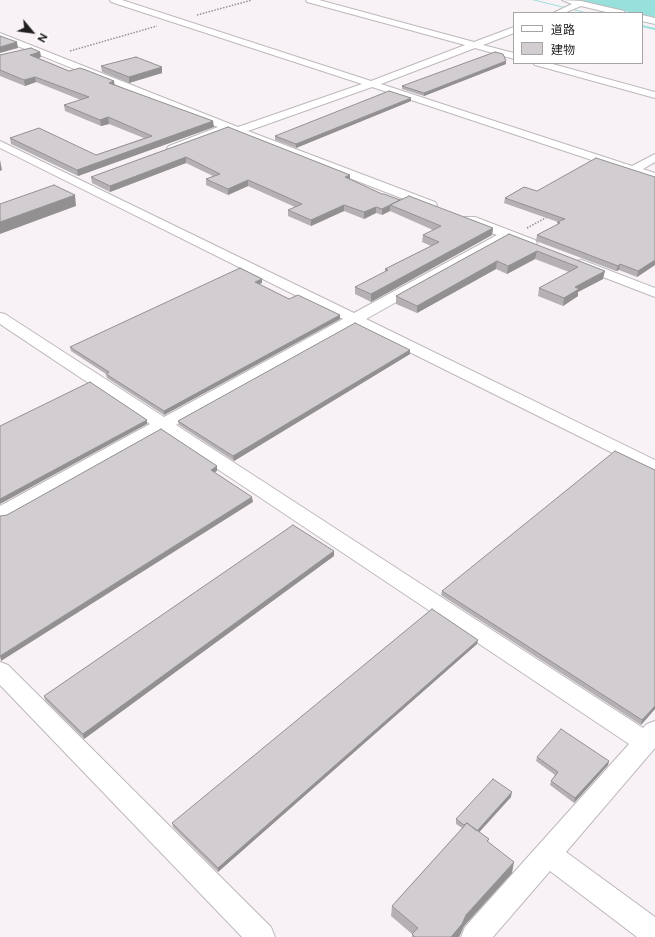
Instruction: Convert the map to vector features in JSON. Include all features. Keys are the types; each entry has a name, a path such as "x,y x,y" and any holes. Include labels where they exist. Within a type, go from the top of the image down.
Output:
{"street":[{"path":"114,0 655,177"},
{"path":"310,0 513,56"},
{"path":"566,0 617,12"},
{"path":"561,11 580,3"},
{"path":"643,18 655,21"},
{"path":"164,151 372,84 476,46 513,30"},
{"path":"0,36 233,129 442,209"},
{"path":"19,52 32,48"},
{"path":"542,64 655,95"},
{"path":"0,144 84,180 355,318 655,467"},
{"path":"633,170 655,157"},
{"path":"64,188 84,180"},
{"path":"456,215 540,248"},
{"path":"0,514 355,318 510,236"},
{"path":"569,259 655,293"},
{"path":"0,317 162,425 650,736 475,937"},
{"path":"0,671 261,937"},
{"path":"548,854 655,934"}],"path":[{"path":"52,56 252,0"},
{"path":"510,236 552,214"}],"water":[{"path":"578,0 655,0 655,18 643,15 643,12 629,12"}],"building":[{"path":"0,36 17,42 0,47"},
{"path":"31,48 40,52 30,55 69,71 80,68 86,70 114,81 109,83 213,121 77,170 10,138 39,128 96,155 152,136 108,117 100,120 64,105 89,97 35,77 24,80 0,70 0,55"},
{"path":"495,52 503,54 506,61 424,93 402,86"},
{"path":"136,57 162,67 129,77 101,66"},
{"path":"389,91 411,98 296,144 275,136"},
{"path":"228,127 350,175 345,177 382,194 400,200 382,209 376,207 364,212 344,205 311,220 288,210 302,204 248,180 228,189 206,179 220,174 186,157 110,186 91,177"},
{"path":"596,158 655,177 655,260 638,271 620,264 618,266 537,235 560,223 557,222 565,219 505,198 524,187 537,191"},
{"path":"54,185 75,195 0,222 0,204"},
{"path":"409,196 493,228 371,294 355,287 388,270 385,269 439,242 423,235 441,226 390,205"},
{"path":"509,234 605,271 575,287 579,289 564,298 539,288 578,267 537,251 508,266 497,261 417,306 396,296"},
{"path":"240,268 262,279 255,282 289,299 298,295 340,315 164,411 106,374 109,372 70,347"},
{"path":"355,323 410,350 233,456 178,421"},
{"path":"90,382 147,420 0,499 0,426"},
{"path":"161,429 217,466 211,470 252,497 0,656 0,516 7,515"},
{"path":"615,451 655,470 655,706 642,720 442,591"},
{"path":"293,525 334,551 83,734 44,696"},
{"path":"432,609 478,640 218,868 172,823"},
{"path":"561,729 609,761 575,798 551,781 558,772 537,757"},
{"path":"493,779 512,792 477,831 467,823 464,825 456,819"},
{"path":"467,823 489,839 487,841 514,862 466,915 462,924 451,937 415,937 412,934 418,928 392,906"}],"waterway":[{"path":"533,0 584,12"},
{"path":"643,26 655,29"}]}
